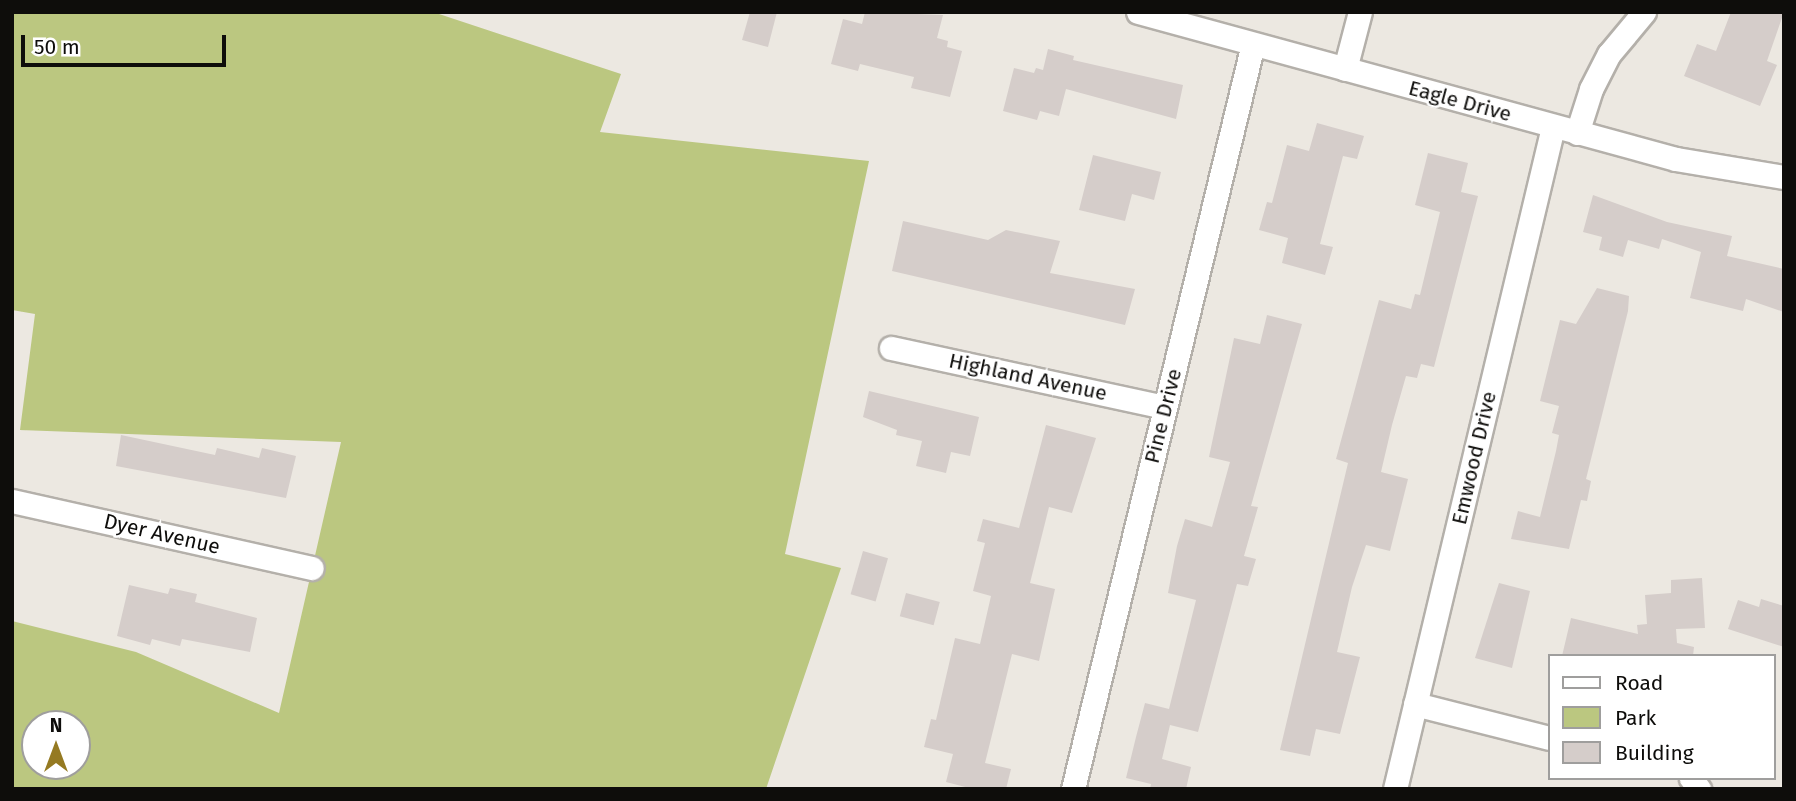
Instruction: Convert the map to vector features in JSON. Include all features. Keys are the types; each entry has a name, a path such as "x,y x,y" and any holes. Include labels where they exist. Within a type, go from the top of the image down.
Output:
{"street":[{"name":"Eagle Drive","path":"1138,12 1676,159 1784,177"},
{"path":"1345,69 1360,12"},
{"path":"1577,133 1591,89 1609,54 1644,12"},
{"name":"Pine Drive","path":"1073,789 1253,44"},
{"name":"Emwood Drive","path":"1395,789 1553,127"},
{"name":"Highland Avenue","path":"891,348 1166,407"},
{"name":"Dyer Avenue","path":"12,501 312,568"},
{"path":"1415,704 1548,738"}],"green space":[{"path":"12,12 433,12 621,74 600,132 869,161 785,554 841,568 766,789 12,789 12,621 136,652 279,713 341,442 20,430 35,314 12,310"}],"building":[{"path":"750,12 777,12 768,47 742,40"},
{"path":"865,12 943,15 937,38 948,41 947,47 962,51 950,97 911,88 914,77 860,64 858,71 831,64 843,19 862,24"},
{"path":"1731,12 1784,12 1767,61 1777,65 1760,106 1684,76 1697,44 1716,51"},
{"path":"1048,49 1074,56 1073,60 1183,85 1176,119 1066,89 1059,116 1040,111 1037,120 1003,111 1014,68 1034,73 1036,68 1043,70"},
{"path":"1317,123 1364,136 1357,159 1343,156 1320,244 1333,247 1325,275 1282,263 1288,238 1259,230 1267,202 1272,203 1287,145 1309,151"},
{"path":"1428,153 1468,163 1461,192 1478,196 1434,367 1421,364 1417,378 1406,376 1392,425 1381,472 1408,479 1390,551 1366,545 1352,587 1337,652 1360,657 1340,734 1316,729 1310,756 1280,750 1348,463 1336,459 1379,300 1411,309 1415,294 1420,295 1440,212 1415,205"},
{"path":"1093,155 1161,172 1154,200 1132,194 1125,221 1079,210"},
{"path":"1593,195 1667,222 1732,236 1727,256 1784,269 1784,312 1746,299 1743,311 1690,298 1701,252 1662,239 1659,249 1628,240 1623,257 1599,250 1602,237 1583,232"},
{"path":"903,221 988,240 1006,230 1060,241 1050,273 1135,289 1125,325 892,271"},
{"path":"1597,288 1629,296 1628,311 1586,479 1591,481 1587,501 1581,500 1569,549 1511,539 1518,511 1540,517 1556,451 1559,435 1552,433 1559,406 1540,401 1560,320 1576,324"},
{"path":"1267,315 1302,324 1251,506 1258,507 1244,556 1256,559 1248,586 1237,584 1198,732 1170,725 1162,759 1191,767 1186,789 1150,789 1151,784 1126,778 1145,703 1169,709 1196,600 1168,593 1177,546 1185,519 1212,527 1230,462 1209,457 1234,338 1260,344"},
{"path":"869,391 979,417 970,456 951,452 946,473 916,466 922,441 896,435 897,430 863,417"},
{"path":"1046,425 1096,438 1072,513 1049,507 1030,583 1055,589 1039,661 1012,654 985,763 1011,769 1006,789 973,789 946,782 953,754 924,747 931,719 936,720 955,638 980,644 991,596 973,591 985,543 977,541 983,519 1019,528"},
{"path":"121,435 215,455 217,448 259,458 262,448 296,456 286,498 116,466"},
{"path":"863,551 888,558 876,601 851,594"},
{"path":"1702,578 1705,628 1676,629 1677,643 1694,647 1693,654 1562,654 1571,618 1638,634 1637,625 1647,624 1645,595 1671,593 1671,580"},
{"path":"1499,583 1530,591 1512,668 1475,658"},
{"path":"129,585 168,594 170,588 197,594 195,602 257,618 250,652 182,639 180,646 152,639 150,645 117,636"},
{"path":"906,593 940,602 934,625 900,616"},
{"path":"1761,599 1784,606 1784,647 1728,629 1738,600 1759,607"}]}
